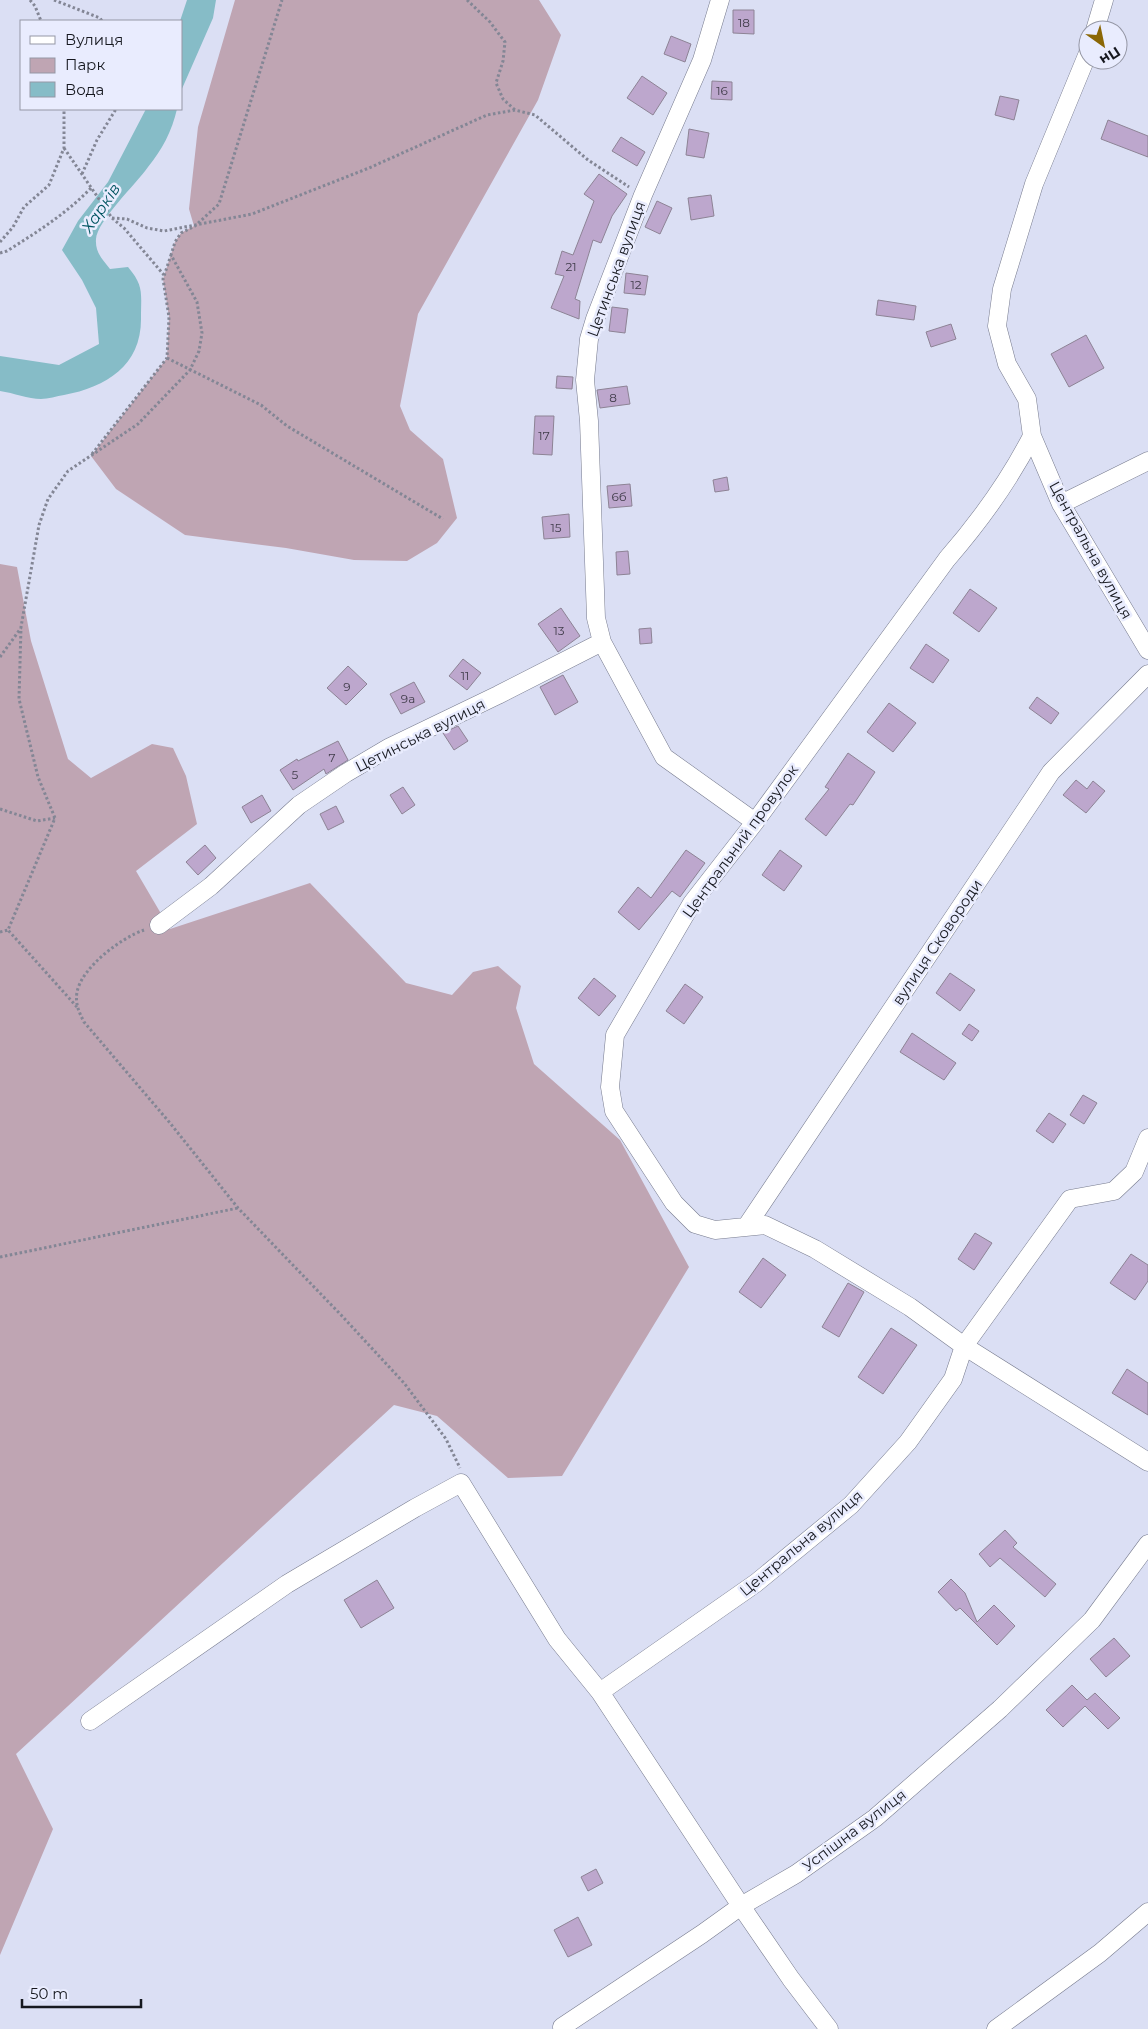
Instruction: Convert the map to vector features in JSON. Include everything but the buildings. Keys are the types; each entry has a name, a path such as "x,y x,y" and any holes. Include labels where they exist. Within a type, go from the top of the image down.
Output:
{"street":[{"name":"Цетинська вулиця","path":"720,0 702,60 643,195 595,318 590,339 585,380 589,421 596,618 602,642 664,757 755,822"},
{"path":"1098,20 1104,0"},
{"name":"Центральна вулиця","path":"1081,70 1034,184 1002,288 997,326 1008,364 1027,399 1032,436 1061,504 1148,650"},
{"name":"Центральний провулок","path":"1032,436 1018,462 974,528 946,559 755,822 692,903 614,1035 610,1087 614,1111 674,1203 695,1224 716,1230 765,1225 815,1249 910,1307 964,1346 1148,1462"},
{"path":"1061,504 1148,461"},
{"name":"Цетинська вулиця","path":"159,925 211,886 299,805 346,773 390,747 602,642"},
{"name":"вулиця Сковороди","path":"746,1228 1051,772 1148,674"},
{"name":"Центральна вулиця","path":"600,1692 756,1583 851,1505 908,1442 953,1378 964,1346 1070,1199 1114,1191 1134,1172 1148,1138"},
{"path":"90,1721 287,1584 461,1483 556,1639 600,1692 741,1906 791,1979 829,2029"},
{"name":"Успішна вулиця","path":"562,2027 741,1906 796,1874 876,1818 1000,1709 1092,1620 1148,1544"},
{"path":"996,2029 1100,1953 1148,1912"}],"path":[{"path":"30,0 35,6 41,20"},
{"path":"54,0 101,20"},
{"path":"91,456 166,358 168,317 163,279 175,242 181,234 194,226 219,204 282,0"},
{"path":"466,0 490,22 505,42 503,61 496,83 503,99 515,110"},
{"path":"0,242 13,227 24,207 49,185 64,148 64,110"},
{"path":"82,174 97,140 115,110"},
{"path":"112,218 127,219 147,228 164,231 252,214 369,168 488,115 515,110 535,115 588,160 643,195"},
{"path":"64,148 112,218 124,228 164,276"},
{"path":"0,253 7,251 61,216 91,188"},
{"path":"8,930 55,818 38,777 19,699 21,627 39,525 48,499 68,471 138,424 190,370 199,351 202,333 197,302 171,255"},
{"path":"166,358 261,405 287,426 443,519"},
{"path":"0,657 21,627"},
{"path":"0,809 38,821 55,818"},
{"path":"77,1007 77,991 85,975 107,952 137,933 159,925"},
{"path":"0,932 8,930"},
{"path":"8,930 77,1007 84,1022 170,1123 238,1208 404,1383 446,1439 460,1465 461,1483"},
{"path":"0,1257 238,1208"}],"green space":[{"path":"235,0 539,0 561,35 538,100 418,314 400,406 410,430 443,459 457,518 437,543 407,561 354,560 286,548 185,535 116,489 91,456 167,358 169,317 163,279 175,242 181,233 194,226 189,209 198,127"},
{"path":"0,564 17,567 31,641 68,759 91,778 152,744 173,748 186,776 197,824 136,871 170,929 310,883 406,983 452,995 473,972 498,966 521,986 516,1008 534,1064 620,1140 689,1267 562,1476 508,1478 437,1416 394,1405 16,1754 53,1829 0,1955"}],"water":[{"path":"187,0 216,0 213,18 182,89 182,20 180,20"},
{"name":"Харків","path":"145,110 177,110 169,133 158,154 103,222 96,239 98,252 110,269 128,267 137,279 141,296 141,317 140,334 135,348 128,361 119,371 108,379 80,391 41,399 0,391 0,356 59,365 99,344 96,308 82,280 62,250 78,221 108,182"}]}
